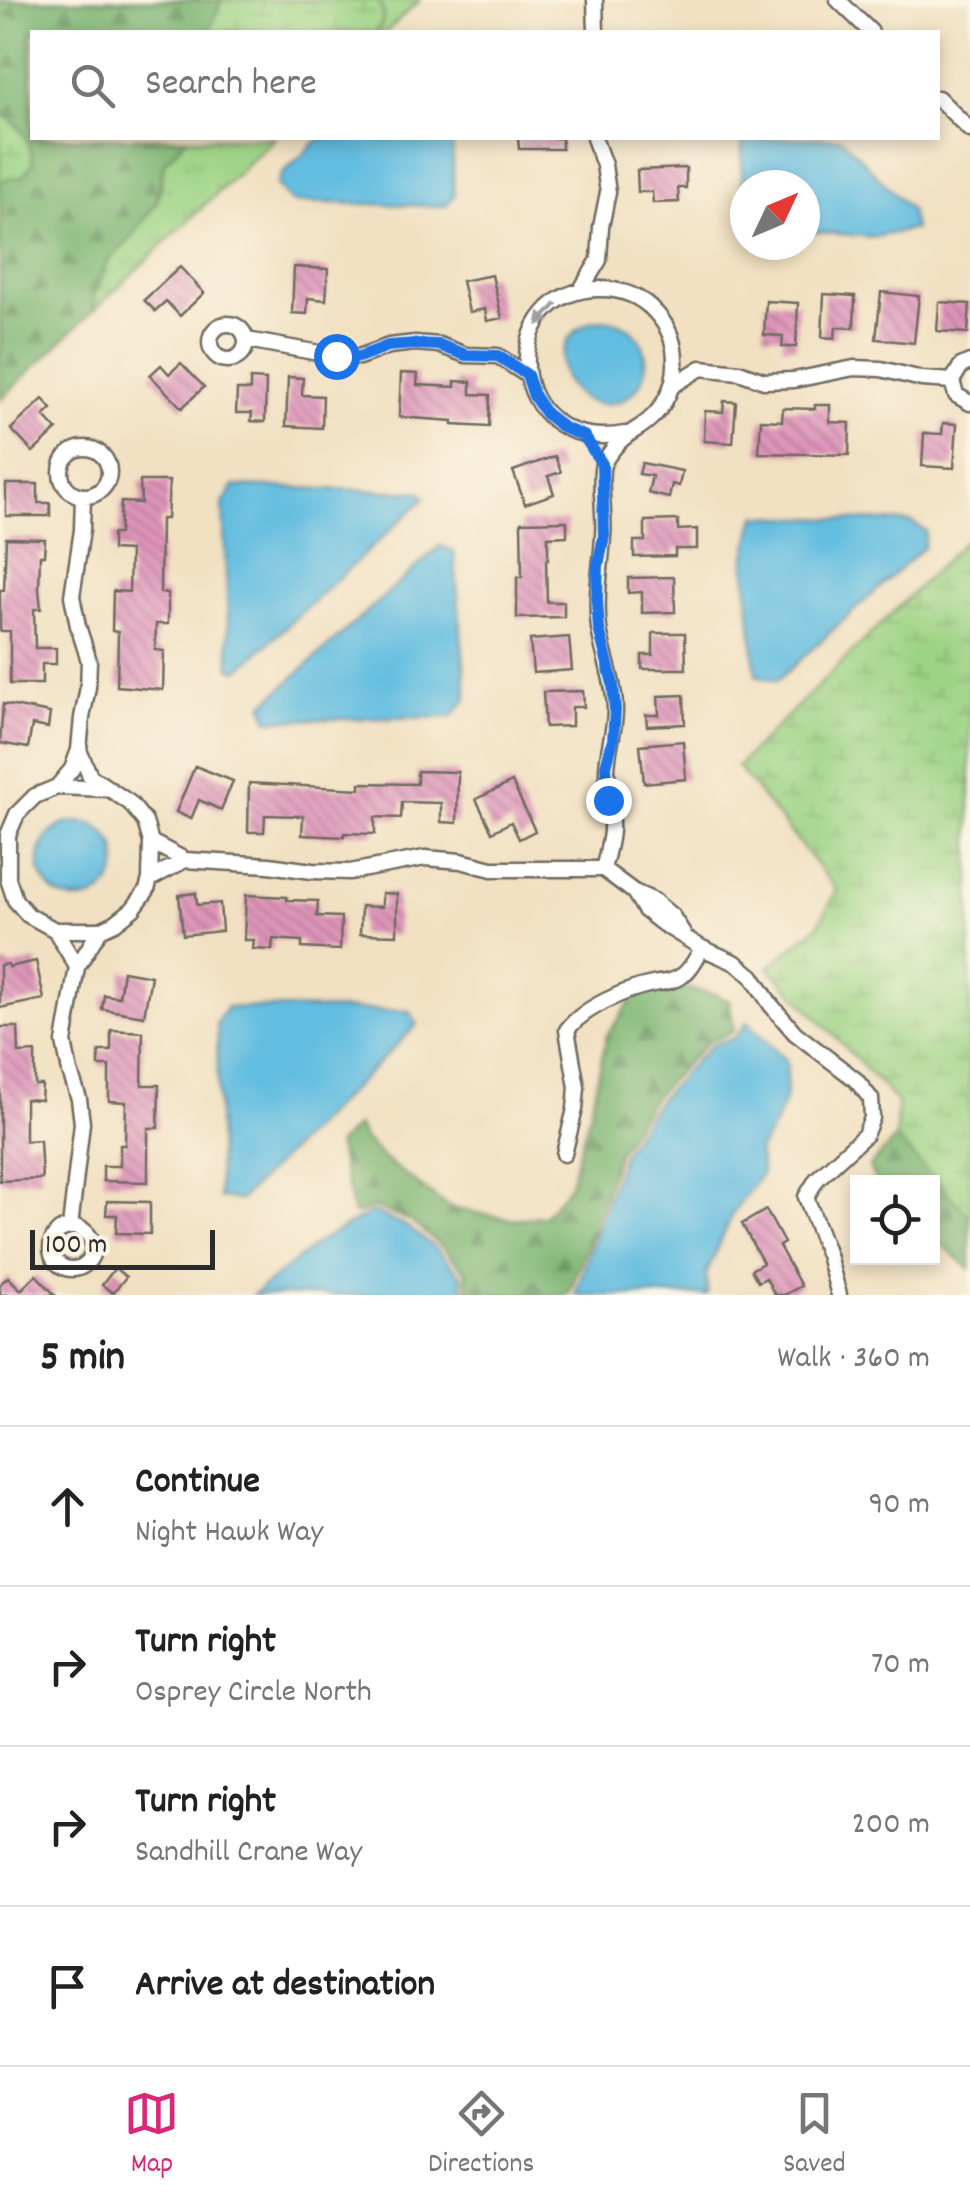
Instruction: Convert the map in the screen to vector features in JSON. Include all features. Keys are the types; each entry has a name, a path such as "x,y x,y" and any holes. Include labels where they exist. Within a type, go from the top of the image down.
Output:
{"street":[{"path":"595,0 596,30"},
{"path":"838,0 869,30"},
{"path":"940,100 970,130"},
{"path":"580,291 599,260 608,192 595,140"},
{"path":"599,260 616,290"},
{"path":"616,290 637,298 656,312 668,332 675,370 672,386 649,420 625,434 584,436 564,428 546,414 534,396 527,375 528,343 548,310 563,299 580,291 616,290"},
{"path":"246,340 359,357 388,346 415,344 439,345 466,355 498,356 528,343"},
{"path":"673,346 701,368 739,372 764,381 794,380 854,368 952,381"},
{"path":"498,356 527,375"},
{"path":"970,362 956,371 952,381 956,395 970,403"},
{"path":"672,386 701,368"},
{"path":"602,464 625,434"},
{"path":"584,436 602,464 604,536 597,600 615,710 606,766 611,833 603,869"},
{"path":"57,787 72,769 79,750 88,687 90,661 72,596 83,496"},
{"path":"79,750 90,776 130,803 145,822 151,842 150,879 134,909 115,923 100,930 55,930 28,915 15,900 4,877 4,838 17,814 36,796 57,787 108,789"},
{"path":"151,842 186,860 350,872 425,858 462,861 492,869 603,869 634,892 646,910 663,924 736,963 752,976 795,1032 856,1080 871,1099 872,1118 865,1134 817,1179 806,1196 839,1295"},
{"path":"150,879 186,860"},
{"path":"55,930 76,967"},
{"path":"70,1227 82,1123 64,1042 76,967 100,930"},
{"path":"564,1154 577,1088 567,1030 573,1022 621,994 682,976 702,948"}],"green space":[{"path":"0,0 420,0 388,30 377,30 383,20 381,6 355,30 30,30 30,140 273,140 94,310 94,295 105,269 0,366"},
{"path":"0,0 222,0 209,30 30,30 30,140 184,140 164,164 157,202 129,241 108,261 94,295 94,310 0,400 0,182 10,177 19,126 0,111"},
{"path":"222,0 379,0 383,17 377,30 209,30"},
{"path":"0,111 23,133 33,163 21,178 10,177 0,182"},
{"path":"970,536 970,1217 940,1185 940,1175 931,1175 896,1138 897,1102 769,967 818,926 837,890 737,766"},
{"path":"655,981 729,1001 734,1030 709,1041 690,1059 652,1099 618,1151 568,1295 468,1295 466,1272 410,1221 373,1207 353,1213 337,1144 357,1126 384,1159 450,1208 510,1219 544,1216 569,1186 607,1035 631,1001"},
{"path":"896,1138 931,1175 873,1175 869,1167"},
{"path":"940,1185 970,1217 970,1269 943,1245"}],"water":[{"path":"318,140 452,140 454,196 445,206 291,202 277,185 282,174"},
{"path":"742,140 843,140 910,210 914,229 874,237 820,232 820,170 742,170"},
{"path":"604,320 627,327 639,339 646,362 639,385 627,397 604,404 581,397 569,385 562,362 569,339 581,327"},
{"path":"234,486 420,492 425,498 238,671 230,668 223,504"},
{"path":"756,516 911,522 926,531 924,547 777,681 756,675 745,559"},
{"path":"440,546 454,551 467,699 451,717 269,720 263,705"},
{"path":"78,822 106,833 117,861 106,889 78,900 50,889 39,861 50,833"},
{"path":"227,1007 410,1011 417,1025 240,1200 219,1198 217,1022"},
{"path":"747,1022 787,1062 786,1095 775,1124 758,1151 762,1173 734,1211 706,1274 708,1295 575,1295 623,1152 657,1102 694,1062 713,1044 735,1038"},
{"path":"372,1212 406,1226 435,1248 462,1276 463,1295 253,1295 320,1241"}],"building":[{"path":"518,140 562,140 562,149 519,149"},
{"path":"686,168 686,188 678,188 679,202 653,203 652,192 638,192 637,170"},
{"path":"180,267 204,293 180,316 166,301 155,311 144,300"},
{"path":"294,267 328,269 326,300 308,298 307,314 292,313"},
{"path":"492,275 502,318 487,321 485,309 469,312 462,281"},
{"path":"881,292 919,296 914,343 876,339"},
{"path":"824,294 855,296 854,328 836,327 835,338 822,337"},
{"path":"766,301 798,303 796,347 782,347 783,336 764,335"},
{"path":"939,302 970,304 968,333 937,331"},
{"path":"181,363 204,387 182,408 150,375 161,365 169,374"},
{"path":"401,373 418,374 417,385 455,387 455,381 471,382 471,394 490,395 489,427 399,417"},
{"path":"288,377 303,378 302,395 323,396 322,428 286,426"},
{"path":"250,379 266,380 265,422 251,421 252,413 236,413 237,390 250,390"},
{"path":"43,399 52,409 44,416 57,430 33,452 11,429"},
{"path":"724,401 736,402 733,443 704,441 705,411 723,412"},
{"path":"815,405 830,405 830,422 850,423 849,455 759,453 761,420 782,421 783,408 815,409"},
{"path":"943,423 957,424 954,468 922,466 924,433 942,434"},
{"path":"555,456 561,472 548,476 554,494 525,504 513,471"},
{"path":"642,463 682,471 679,486 672,484 669,498 648,493 652,476 639,474"},
{"path":"140,481 169,481 167,519 161,519 160,593 168,593 168,624 156,624 155,650 164,651 163,690 117,686 118,632 112,631 113,591 129,592 130,551 112,550 112,534 119,534 121,502 141,503"},
{"path":"6,484 38,484 38,503 50,503 50,516 6,516"},
{"path":"678,520 678,530 697,529 697,549 675,549 675,556 634,557 634,541 645,541 645,521"},
{"path":"567,521 567,536 548,537 546,560 547,602 564,602 564,617 517,618 517,577 522,577 521,522"},
{"path":"6,538 45,539 44,555 40,555 41,609 34,609 35,648 56,648 56,664 42,664 42,684 10,684 10,631 0,631"},
{"path":"674,577 675,612 642,613 642,592 628,593 628,578"},
{"path":"653,633 685,633 686,669 642,669 642,655 653,655"},
{"path":"569,637 572,670 533,673 530,640"},
{"path":"583,691 584,707 572,707 572,726 545,727 543,692"},
{"path":"684,695 685,724 647,726 646,715 659,715 658,696"},
{"path":"3,704 50,713 48,728 32,725 28,748 0,743"},
{"path":"683,741 686,779 644,783 640,745"},
{"path":"195,766 233,781 221,810 199,800 191,819 176,812"},
{"path":"417,771 458,772 457,823 441,822 441,803 402,802 401,818 375,817 375,834 302,835 303,816 265,815 264,832 248,832 249,783 360,789 360,783 417,784"},
{"path":"512,782 535,831 519,839 511,822 492,832 476,799"},
{"path":"196,893 197,905 220,903 222,931 183,935 179,895"},
{"path":"382,893 397,894 397,935 360,934 361,906 382,907"},
{"path":"246,895 318,901 317,916 341,917 340,950 302,948 302,941 273,939 272,950 253,949 254,940 244,940"},
{"path":"36,961 44,999 0,1008 0,965"},
{"path":"123,971 151,976 144,1016 102,1009 104,995 119,997"},
{"path":"0,1027 18,1027 19,1053 35,1052 35,1085 42,1085 41,1100 25,1099 25,1141 40,1140 42,1179 0,1181"},
{"path":"111,1030 143,1032 142,1085 159,1085 158,1128 148,1128 148,1182 103,1181 103,1166 120,1166 120,1145 125,1145 126,1102 109,1101 109,1066 99,1066 99,1051 111,1051"},
{"path":"107,1201 150,1202 150,1234 116,1233 117,1215 106,1215"},
{"path":"766,1210 784,1243 779,1246 801,1286 784,1295 775,1295 766,1278 758,1282 751,1270 763,1263 742,1224"},
{"path":"115,1268 126,1277 113,1293 102,1285"},
{"path":"36,1275 55,1295 0,1295 0,1284 8,1277 21,1290"}],"route":[{"path":"336,356 359,357 388,346 415,344 439,345 466,355 498,356 527,375 546,414 564,428 584,436 602,464 604,536 597,600 615,710 606,766 608,800"}]}
